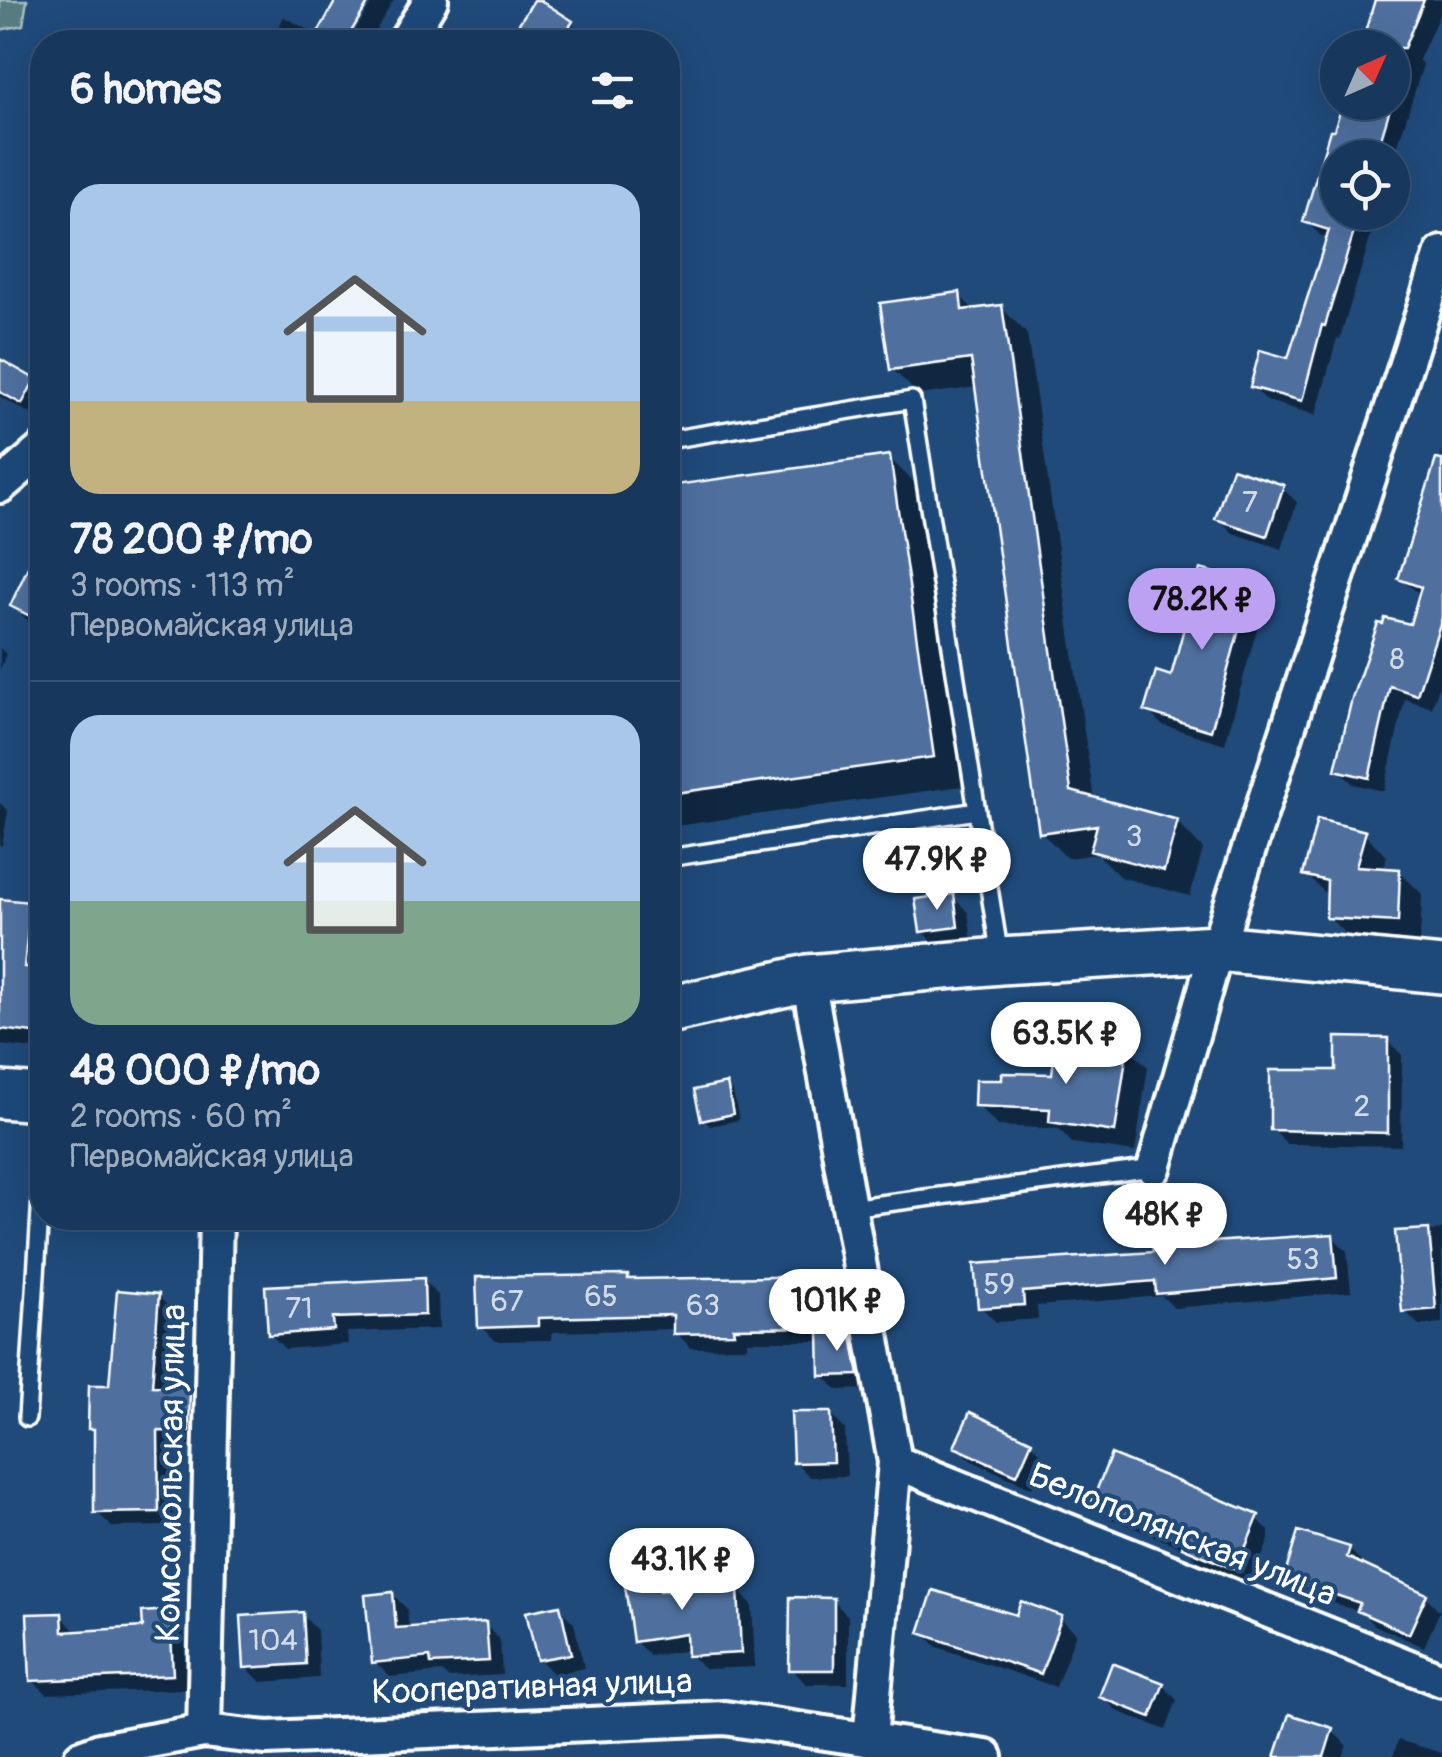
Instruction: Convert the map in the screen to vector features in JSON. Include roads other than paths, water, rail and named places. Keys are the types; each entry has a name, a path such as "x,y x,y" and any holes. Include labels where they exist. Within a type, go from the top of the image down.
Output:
{"street":[{"path":"412,30 431,0"},
{"path":"1154,1168 1218,948 1442,253"},
{"path":"0,486 30,460"},
{"path":"680,1007 808,978 1218,948 1442,970"},
{"path":"808,978 895,1462 870,1739"},
{"path":"0,1095 30,1097"},
{"name":"Комсомольская улица","path":"204,1731 216,1230"},
{"name":"Белополянская улица","path":"895,1462 1442,1680"},
{"name":"Кооперативная улица","path":"81,1757 204,1731 268,1747 725,1718 986,1757"}],"lane":[{"path":"680,438 912,400 1000,961"},
{"path":"680,856 977,811"},
{"path":"849,1208 1154,1168"},
{"path":"27,1418 39,1230"}]}
